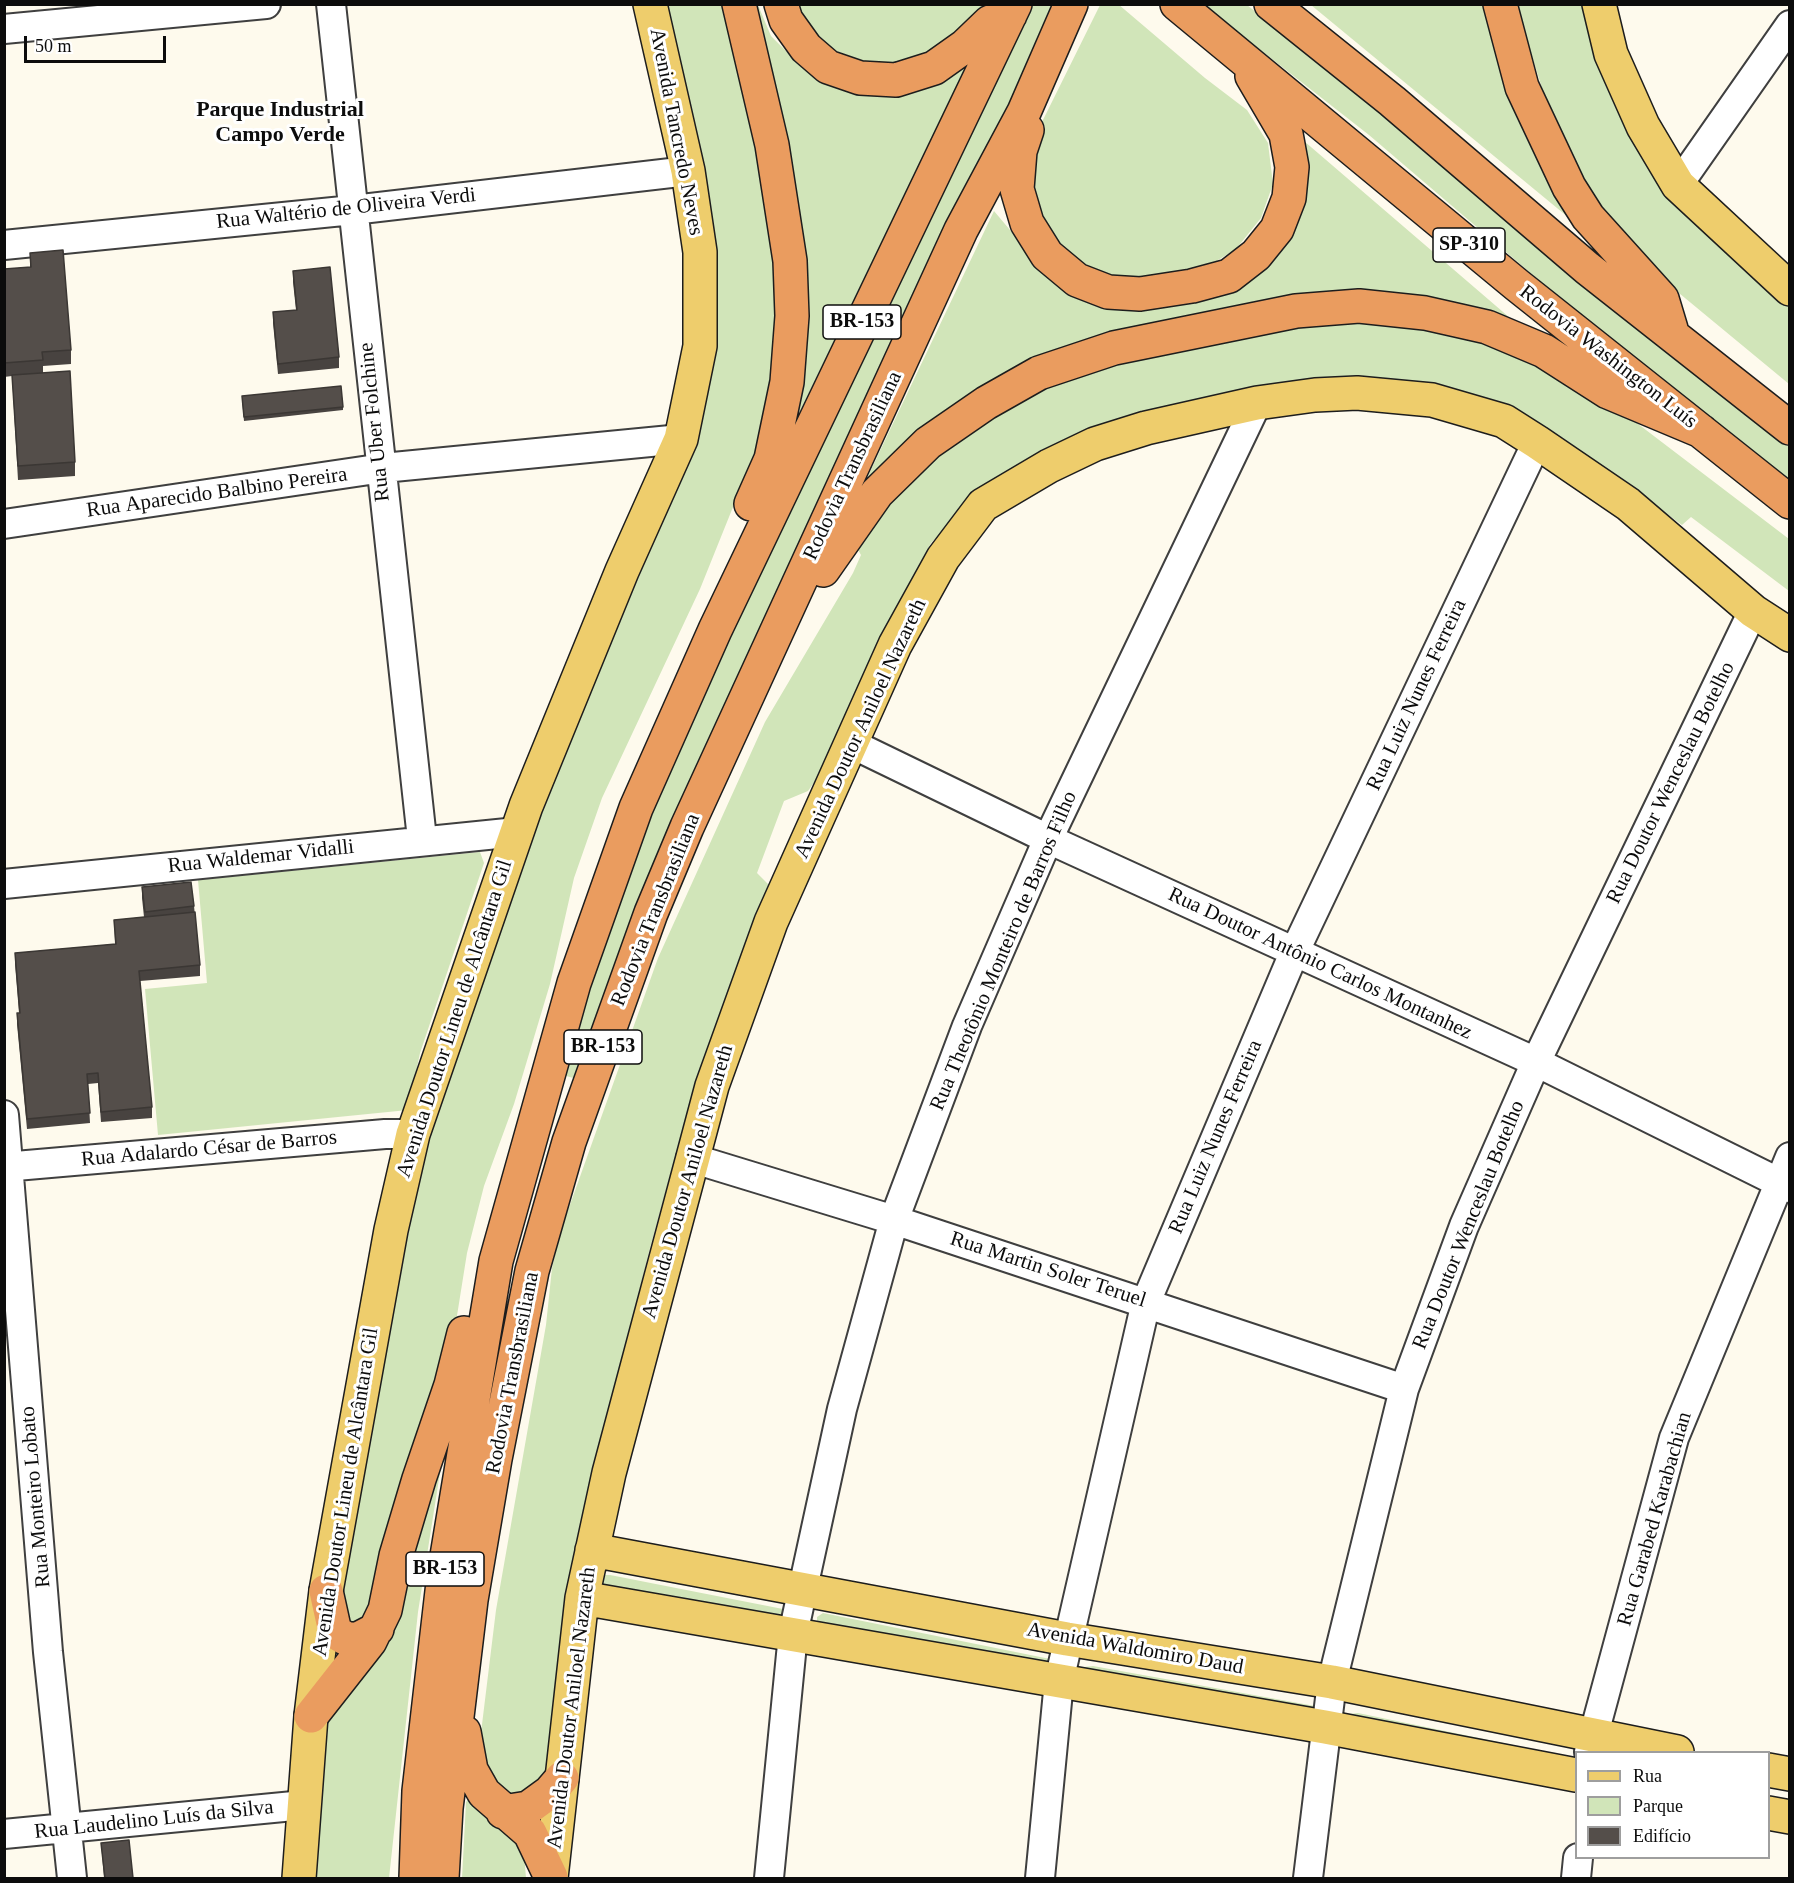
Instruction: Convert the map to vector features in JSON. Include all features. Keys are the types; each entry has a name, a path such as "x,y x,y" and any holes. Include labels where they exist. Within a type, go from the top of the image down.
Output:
{"highway":[{"path":"715,630 730,551 771,459 788,382 792,316 790,261 772,145 739,4"},
{"path":"781,4 786,20 806,48 828,67 860,78 896,80 934,68 964,46 990,22 1012,10"},
{"name":"Rodovia Transbrasiliana","path":"442,1878 446,1808 471,1600 497,1447 532,1271 569,1142 651,913 961,230 1024,111 1071,4"},
{"name":"Rodovia Washington Luís","path":"1177,4 1517,285 1790,502"},
{"name":"SP-310","path":"1271,4 1392,101 1587,268 1790,428"},
{"path":"1500,4 1522,87 1569,187 1588,217 1662,299 1673,334"},
{"name":"Rodovia Transbrasiliana","path":"416,1878 419,1791 444,1574 496,1261 573,983 636,808 715,630 1012,10"},
{"path":"1024,111 1028,134 1020,151 1017,189 1027,223 1047,255 1077,280 1108,292 1140,294 1192,286 1228,276 1256,255 1277,229 1289,198 1292,167 1286,134 1240,56"},
{"path":"778,631 802,606 833,554 878,493 928,443 986,403 1039,373 1114,348 1206,327 1296,311 1359,306 1425,313 1486,327 1544,351 1608,392 1701,431"},
{"path":"311,1716 377,1629 385,1610 396,1556 451,1385 476,1289 496,1261"},
{"path":"326,1591 335,1632 356,1640 377,1629"},
{"path":"458,1712 468,1742 471,1770 484,1792 503,1812 530,1833 551,1878"},
{"path":"503,1812 528,1808 550,1792 562,1778"}],"main road":[{"name":"Avenida Tancredo Neves","path":"650,4 688,171 700,252 700,346 681,439"},
{"path":"1599,4 1611,54 1643,126 1678,185 1790,289"},
{"name":"Avenida Doutor Aniloel Nazareth","path":"551,1878 582,1598 609,1473 712,1086 771,922 895,645 944,558 983,505 1049,466 1095,444 1146,428 1257,404 1315,395 1358,393 1431,399 1504,421 1538,442 1628,504 1753,611 1790,636"},
{"name":"Avenida Doutor Lineu de Alcântara Gil","path":"300,1878 311,1716 326,1591 391,1230 413,1134 517,832 622,571 681,439"},
{"name":"Avenida Waldomiro Daud","path":"592,1550 1067,1639 1332,1682 1591,1744 1666,1751"},
{"name":"Avenida Waldomiro Daud","path":"582,1598 1325,1726 1575,1775"},
{"path":"1770,1770 1790,1774"},
{"path":"1770,1813 1790,1817"}],"street":[{"path":"4,29 266,4"},
{"name":"Rua Uber Folchine","path":"331,4 422,839"},
{"path":"1678,185 1790,25"},
{"name":"Rua Waltério de Oliveira Verdi","path":"4,244 353,210 688,171"},
{"name":"Rua Theotônio Monteiro de Barros Filho","path":"769,1878 793,1634 842,1409 894,1220 967,1026 1048,839 1257,404"},
{"name":"Rua Aparecido Balbino Pereira","path":"4,524 383,468 681,439"},
{"name":"Rua Luiz Nunes Ferreira","path":"1040,1878 1059,1681 1146,1302 1294,953 1538,442"},
{"name":"Rua Doutor Wenceslau Botelho","path":"1308,1878 1332,1682 1404,1389 1464,1226 1536,1062 1753,611"},
{"name":"Rua Doutor Antônio Carlos Montanhez","path":"850,743 1048,839 1294,953 1786,1176"},
{"name":"Rua Waldemar Vidalli","path":"4,884 422,839 517,832"},
{"name":"Rua Monteiro Lobato","path":"4,1115 47,1640 72,1878"},
{"name":"Rua Adalardo César de Barros","path":"7,1166 385,1134 413,1134"},
{"name":"Rua Martin Soler Teruel","path":"691,1158 894,1220 1404,1389"},
{"name":"Rua Garabed Karabachian","path":"1591,1744 1674,1438 1786,1176"},
{"name":"Rua Laudelino Luís da Silva","path":"4,1834 304,1804"},
{"path":"1576,1878 1578,1859"}],"green space":[{"path":"1118,4 1205,78 1247,110 1268,143 1273,184 1261,218 1236,249 1210,265 1172,278 1123,282 1089,271 1039,225 1026,183 1039,128 1100,5"},
{"path":"661,5 726,5 766,170 780,324 762,435 700,589 602,798 574,878 550,984 514,1104 484,1186 467,1253 452,1347 379,1586 358,1629 334,1608 400,1251 431,1129 533,825 704,405"},
{"path":"747,5 758,5 771,36 809,74 870,96 921,89 968,65 786,440 794,382"},
{"path":"792,5 984,5 958,35 910,62 873,65 834,50 804,25"},
{"path":"1027,5 1058,5 577,1073 573,1078 560,1074 659,786"},
{"path":"1203,5 1247,5 1376,107 1652,339 1789,447 1789,483 1554,293 1369,135"},
{"path":"1311,5 1489,5 1580,227"},
{"path":"1516,5 1585,5 1601,59 1789,302 1789,384 1639,260 1605,216 1552,120"},
{"path":"1297,135 1517,324 1388,297 1061,353 858,497 994,211 1053,281 1136,308 1185,304 1231,290 1273,255"},
{"path":"1296,316 1480,333 1604,398 1789,539 1789,591 1691,517 1682,525 1563,438 1493,401 1317,380 976,497 931,543 888,624 820,774 808,791 784,801 757,873 769,885 685,1121 650,1248 589,1491 546,1775 518,1803 492,1788 479,1749 496,1610 546,1325 552,1268 561,1230 658,958 765,722 853,573 861,555 857,548 913,472 1037,384"},
{"path":"480,852 484,863 420,1053 408,1110 158,1135 145,989 207,983 198,880"},
{"path":"442,1460 418,1612 389,1878 310,1878 321,1720"},
{"path":"603,1575 788,1610 783,1619 604,1587 599,1582"},
{"path":"823,1613 1055,1660 1055,1666 817,1623 817,1617"},
{"path":"1093,1666 1315,1706 1313,1713 1083,1674 1084,1667"},
{"path":"1358,1713 1575,1758 1575,1767 1346,1720 1349,1714"},
{"path":"470,1797 523,1841 526,1878 462,1878 466,1802"}],"building":[{"path":"63,250 71,350 42,352 43,360 4,363 4,269 31,267 30,253"},
{"path":"330,267 339,357 278,364 273,312 297,310 293,271"},
{"path":"70,371 75,462 18,466 12,375"},
{"path":"341,386 343,407 244,417 242,396"},
{"path":"191,882 194,906 145,912 142,887"},
{"path":"195,912 200,965 139,971 152,1107 101,1112 98,1073 87,1074 90,1113 27,1119 17,1013 20,1013 15,953 116,944 114,920"},
{"path":"129,1840 133,1878 105,1878 101,1843"}],"district":[{"name":"Parque Industrial Campo Verde","path":"280,122"}]}
